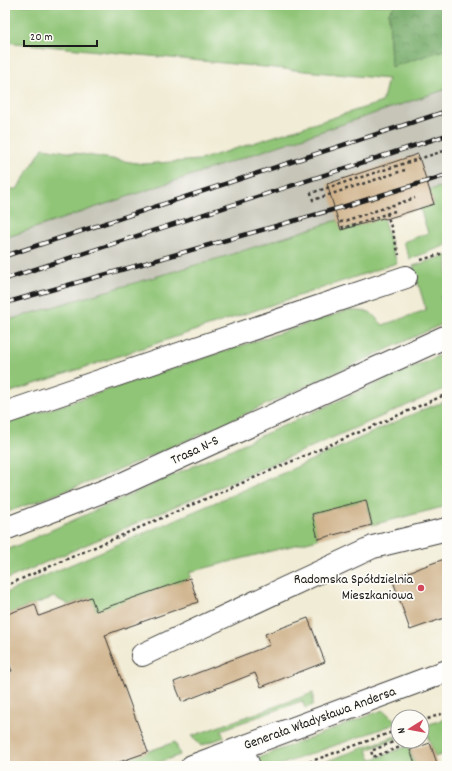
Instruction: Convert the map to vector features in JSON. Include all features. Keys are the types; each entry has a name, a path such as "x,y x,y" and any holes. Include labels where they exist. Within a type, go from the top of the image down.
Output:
{"street":[{"path":"5,413 408,266"},
{"name":"Trasa N-S","path":"5,529 122,484 447,336"},
{"path":"142,655 373,547 447,529"},
{"name":"Generała Władysława Andersa","path":"192,766 245,757 447,671"}],"path":[{"path":"405,170 313,200 311,193 447,150"},
{"path":"395,211 343,228 341,222 415,198"},
{"path":"387,214 408,266 447,252"},
{"path":"5,586 447,394"},
{"path":"430,718 447,712"},
{"path":"298,766 390,733"},
{"path":"390,743 371,751 373,757 394,749"}],"shaded area":[{"path":"447,89 447,185 226,256 5,321 5,238"}],"green space":[{"path":"5,5 396,5 389,12 391,67 447,49 447,89 5,238 5,189 17,189 43,148 143,164 200,160 382,102 388,79 5,42"},
{"path":"396,5 447,5 447,49 391,67 389,12"},
{"path":"447,185 447,245 410,259 403,242 428,233 420,208 434,204 429,190"},
{"path":"383,218 397,263 5,394 5,321 226,256 338,220 342,230"},
{"path":"447,255 447,291 440,297 445,308 447,307 447,322 197,436 95,480 5,513 5,424 349,310 370,312 383,325 426,310 413,266"},
{"path":"447,352 447,388 5,580 5,551"},
{"path":"447,401 447,506 372,525 366,500 313,514 318,539 190,572 190,578 97,613 90,597 69,605 54,597 5,615 5,593 281,474 424,409"},
{"path":"313,693 313,705 305,708 302,701 221,730 224,737 201,746 192,736"},
{"path":"383,710 390,716 390,726 277,766 257,766 258,759"},
{"path":"447,718 447,753 435,757 430,743 430,724"},
{"path":"390,738 390,741 367,750 371,760 400,749 409,749 415,764 411,766 313,766"},
{"path":"175,742 180,755 148,766 134,766 126,759"}],"building":[{"path":"418,154 434,204 386,219 383,218 341,230 327,184"},
{"path":"366,500 372,525 318,539 312,514"},
{"name":"Radomska Spółdzielnia Mieszkaniowa","path":"447,558 447,617 410,630 392,578"},
{"path":"190,578 198,602 105,635 148,752 108,766 5,766 5,672 12,671 5,653 5,615 35,604 39,616 91,597 96,611"},
{"path":"308,618 325,662 261,687 255,673 182,702 174,682 270,645 265,634"},
{"path":"430,743 438,766 416,766 410,750 430,749"}],"railway":[{"path":"5,256 447,111"},
{"path":"5,279 447,135"},
{"path":"5,303 339,208 447,175"}],"place":[{"name":"Radomska Spółdzielnia Mieszkaniowa","path":"421,588"}]}
